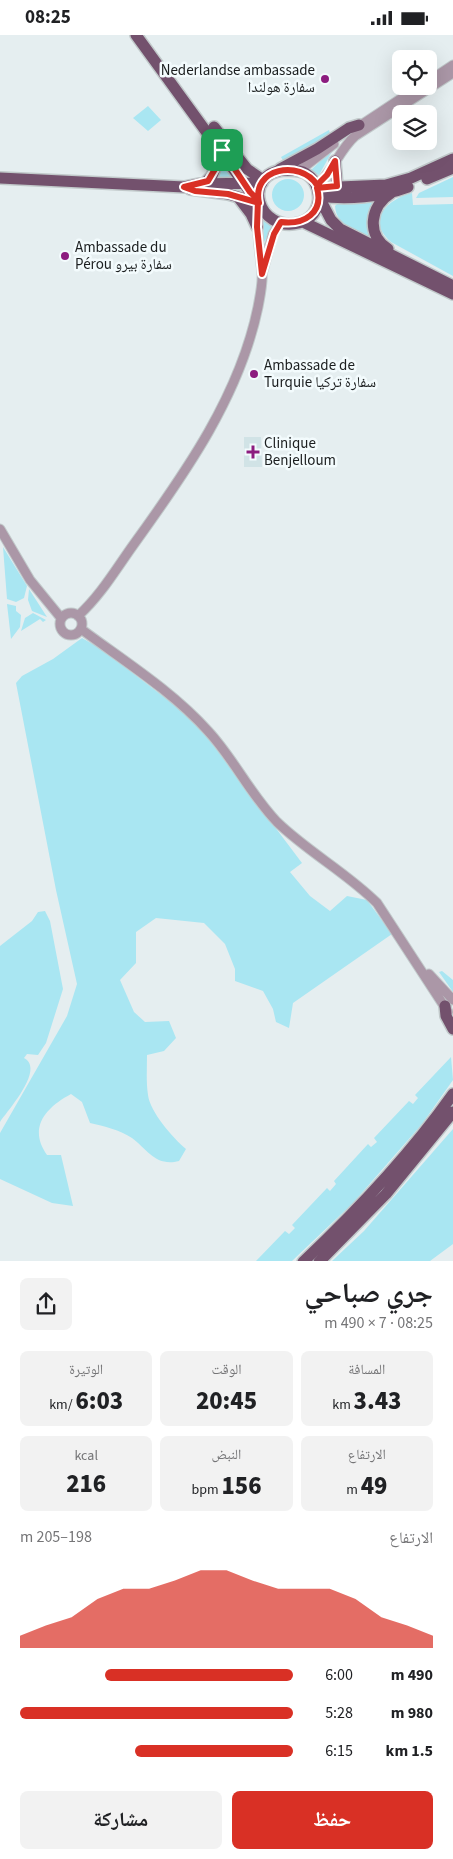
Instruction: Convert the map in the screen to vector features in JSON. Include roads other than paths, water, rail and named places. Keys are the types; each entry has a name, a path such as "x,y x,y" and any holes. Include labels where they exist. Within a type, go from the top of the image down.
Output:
{"main road":[{"path":"136,35 222,150 268,217 281,222 303,222 453,294"},
{"path":"146,35 243,165 263,181"},
{"path":"0,178 184,187 204,184 245,184 263,181 276,171 310,153 349,128 360,129"},
{"path":"204,184 212,177 222,150"},
{"path":"318,192 337,186 372,187 399,183 453,159"},
{"path":"335,161 337,186"},
{"path":"318,192 337,198 391,193 453,168"},
{"path":"276,171 298,171 308,175 331,220 340,229 453,285"},
{"path":"259,203 263,181"},
{"path":"184,187 195,191 238,197 259,203"},
{"path":"303,222 315,210 318,192"},
{"path":"391,193 377,206 373,224 379,241 398,257"},
{"path":"238,197 251,214 257,227"},
{"path":"449,1003 446,1016 453,1029"},
{"path":"303,1261 339,1228 389,1175 453,1094"},
{"path":"319,1261 386,1194 453,1112"}],"street":[{"path":"437,76 453,65"},
{"path":"318,192 345,146 360,129 453,73"},
{"path":"298,171 407,95"},
{"path":"259,203 257,227 262,274"},
{"path":"78,616 102,590 174,488 209,432 250,338 258,307 262,274 274,234 281,222"},
{"path":"0,529 30,580 61,619"},
{"path":"67,613 78,616 82,622 81,629 73,635 64,633 60,626 61,619 67,613"},
{"path":"81,629 155,684 198,721 276,820 302,844 363,889 377,903 418,963 424,977 449,1003 453,1019"}],"place":[{"name":"Nederlandse ambassade سفارة هولندا","path":"325,79"},
{"name":"Ambassade du Pérou سفارة بيرو","path":"65,256"},
{"name":"Ambassade de Turquie سفارة تركيا","path":"254,374"},
{"name":"Clinique Benjelloum","path":"253,452"}]}
